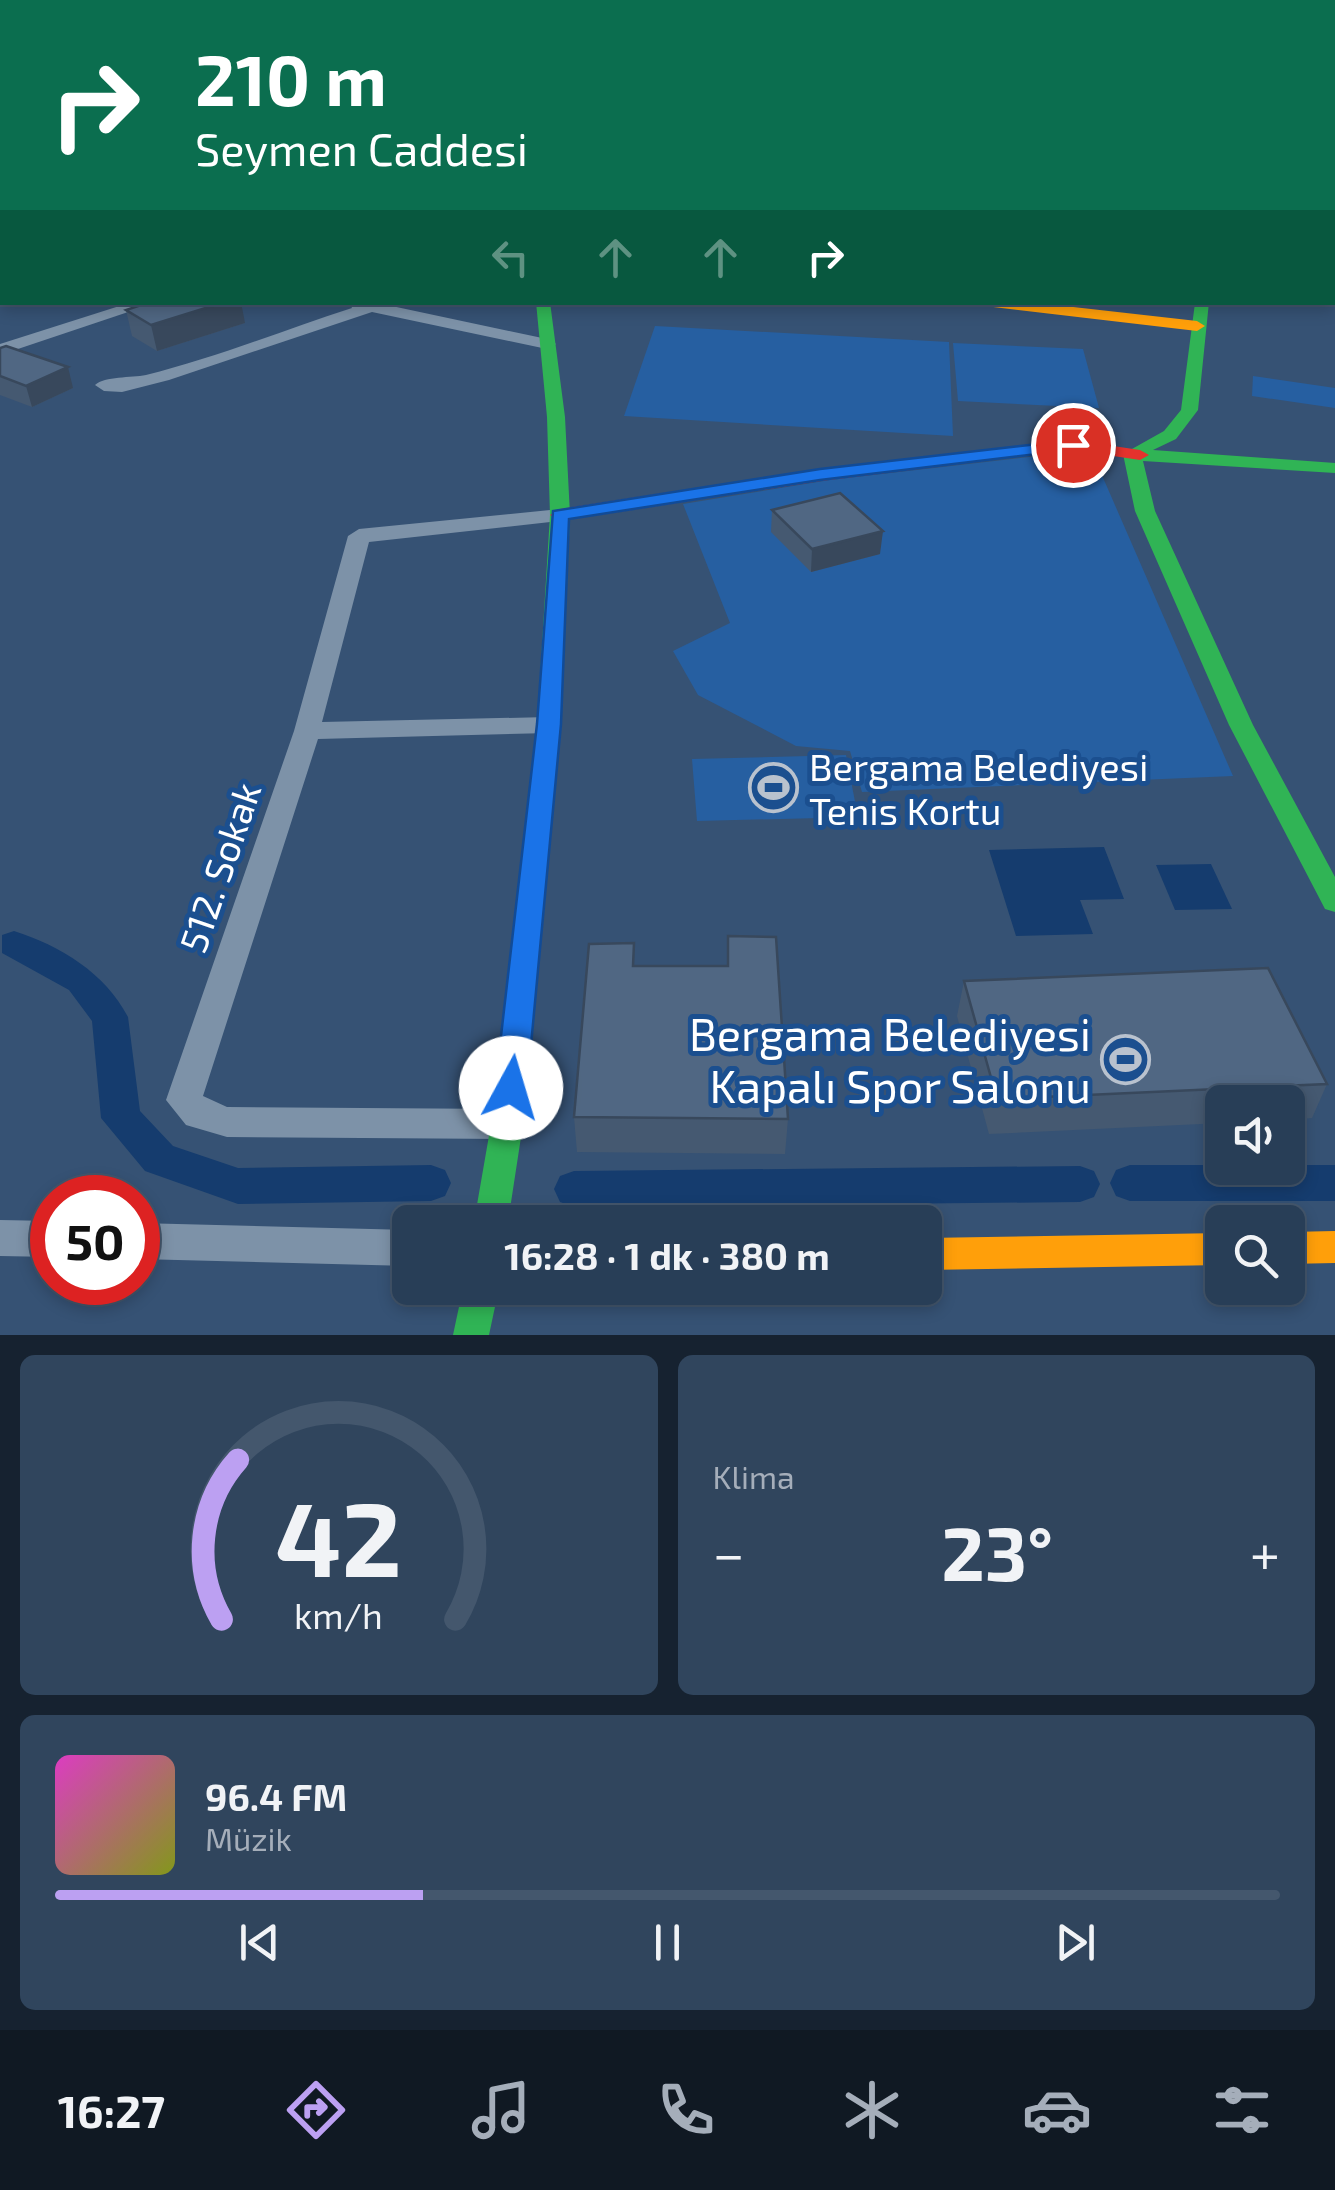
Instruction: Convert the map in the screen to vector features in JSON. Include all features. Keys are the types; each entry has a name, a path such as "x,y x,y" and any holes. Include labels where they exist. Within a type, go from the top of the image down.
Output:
{"main road":[{"path":"494,1205 507,1124 549,724 560,515 556,417 544,305"},
{"path":"1012,305 1197,326"},
{"path":"1132,454 1170,435 1189,410 1201,305"},
{"path":"560,515 820,474 1073,445 1132,454 1335,468"},
{"path":"1132,454 1145,511 1234,708 1335,902"},
{"path":"1305,1248 1335,1247"},
{"path":"942,1254 1205,1249"},
{"path":"472,1335 478,1305"}],"street":[{"path":"0,350 141,305"},
{"path":"363,305 546,344"},
{"path":"104,385 132,384 163,376 371,307"},
{"name":"512. Sokak","path":"507,1124 227,1122 199,1114 184,1100 306,731 359,536 560,515"},
{"path":"306,731 549,724"},
{"path":"0,1238 30,1239"},
{"path":"160,1242 392,1248"}],"shaded area":[{"path":"655,326 949,342 953,436 624,416"},
{"path":"953,343 1083,349 1099,408 958,401"},
{"path":"1253,376 1335,388 1335,408 1252,396"},
{"path":"1081,451 1094,457 1233,776 862,792 850,751 796,746 698,695 673,651 730,623 683,504 830,480"},
{"name":"Bergama Belediyesi Tenis Kortu","path":"846,755 858,817 697,821 692,759"},
{"path":"1104,847 1124,899 1080,900 1093,934 1016,936 989,850"},
{"path":"1211,864 1232,909 1175,910 1156,865"}],"building":[{"path":"141,305 215,305 151,325 126,310"},
{"path":"6,346 68,367 26,386 0,376 0,348"},
{"path":"840,493 883,531 812,549 772,510"},
{"path":"728,936 776,937 788,1119 574,1117 589,944 634,943 633,966 728,966"},
{"name":"Bergama Belediyesi Kapalı Spor Salonu","path":"1268,968 1327,1084 1205,1085 1205,1090 997,1099 964,981"}],"waterway":[{"path":"14,944 82,980 110,1017 121,1118 159,1159 238,1186 431,1183"},
{"path":"1130,1183 1335,1183"},
{"path":"574,1189 1080,1184"}],"traffic: fast":[{"path":"494,1205 507,1124 549,725 560,515 556,417 543,305"},
{"path":"1132,454 1170,435 1189,410 1202,305"},
{"path":"1132,454 1145,511 1241,725 1335,902"},
{"path":"1140,455 1335,468"},
{"path":"471,1335 477,1305"}],"traffic: slow":[{"path":"1012,305 1197,326"},
{"path":"1305,1248 1335,1247"},
{"path":"942,1254 1205,1249"}],"traffic: jam":[{"path":"560,515 820,475 1073,445 1140,455"}],"place":[{"name":"Bergama Belediyesi Tenis Kortu","path":"774,788"},
{"name":"Bergama Belediyesi Kapalı Spor Salonu","path":"1126,1059"}],"route":[{"path":"511,1088 549,724 560,515 820,474 1073,445"}]}
